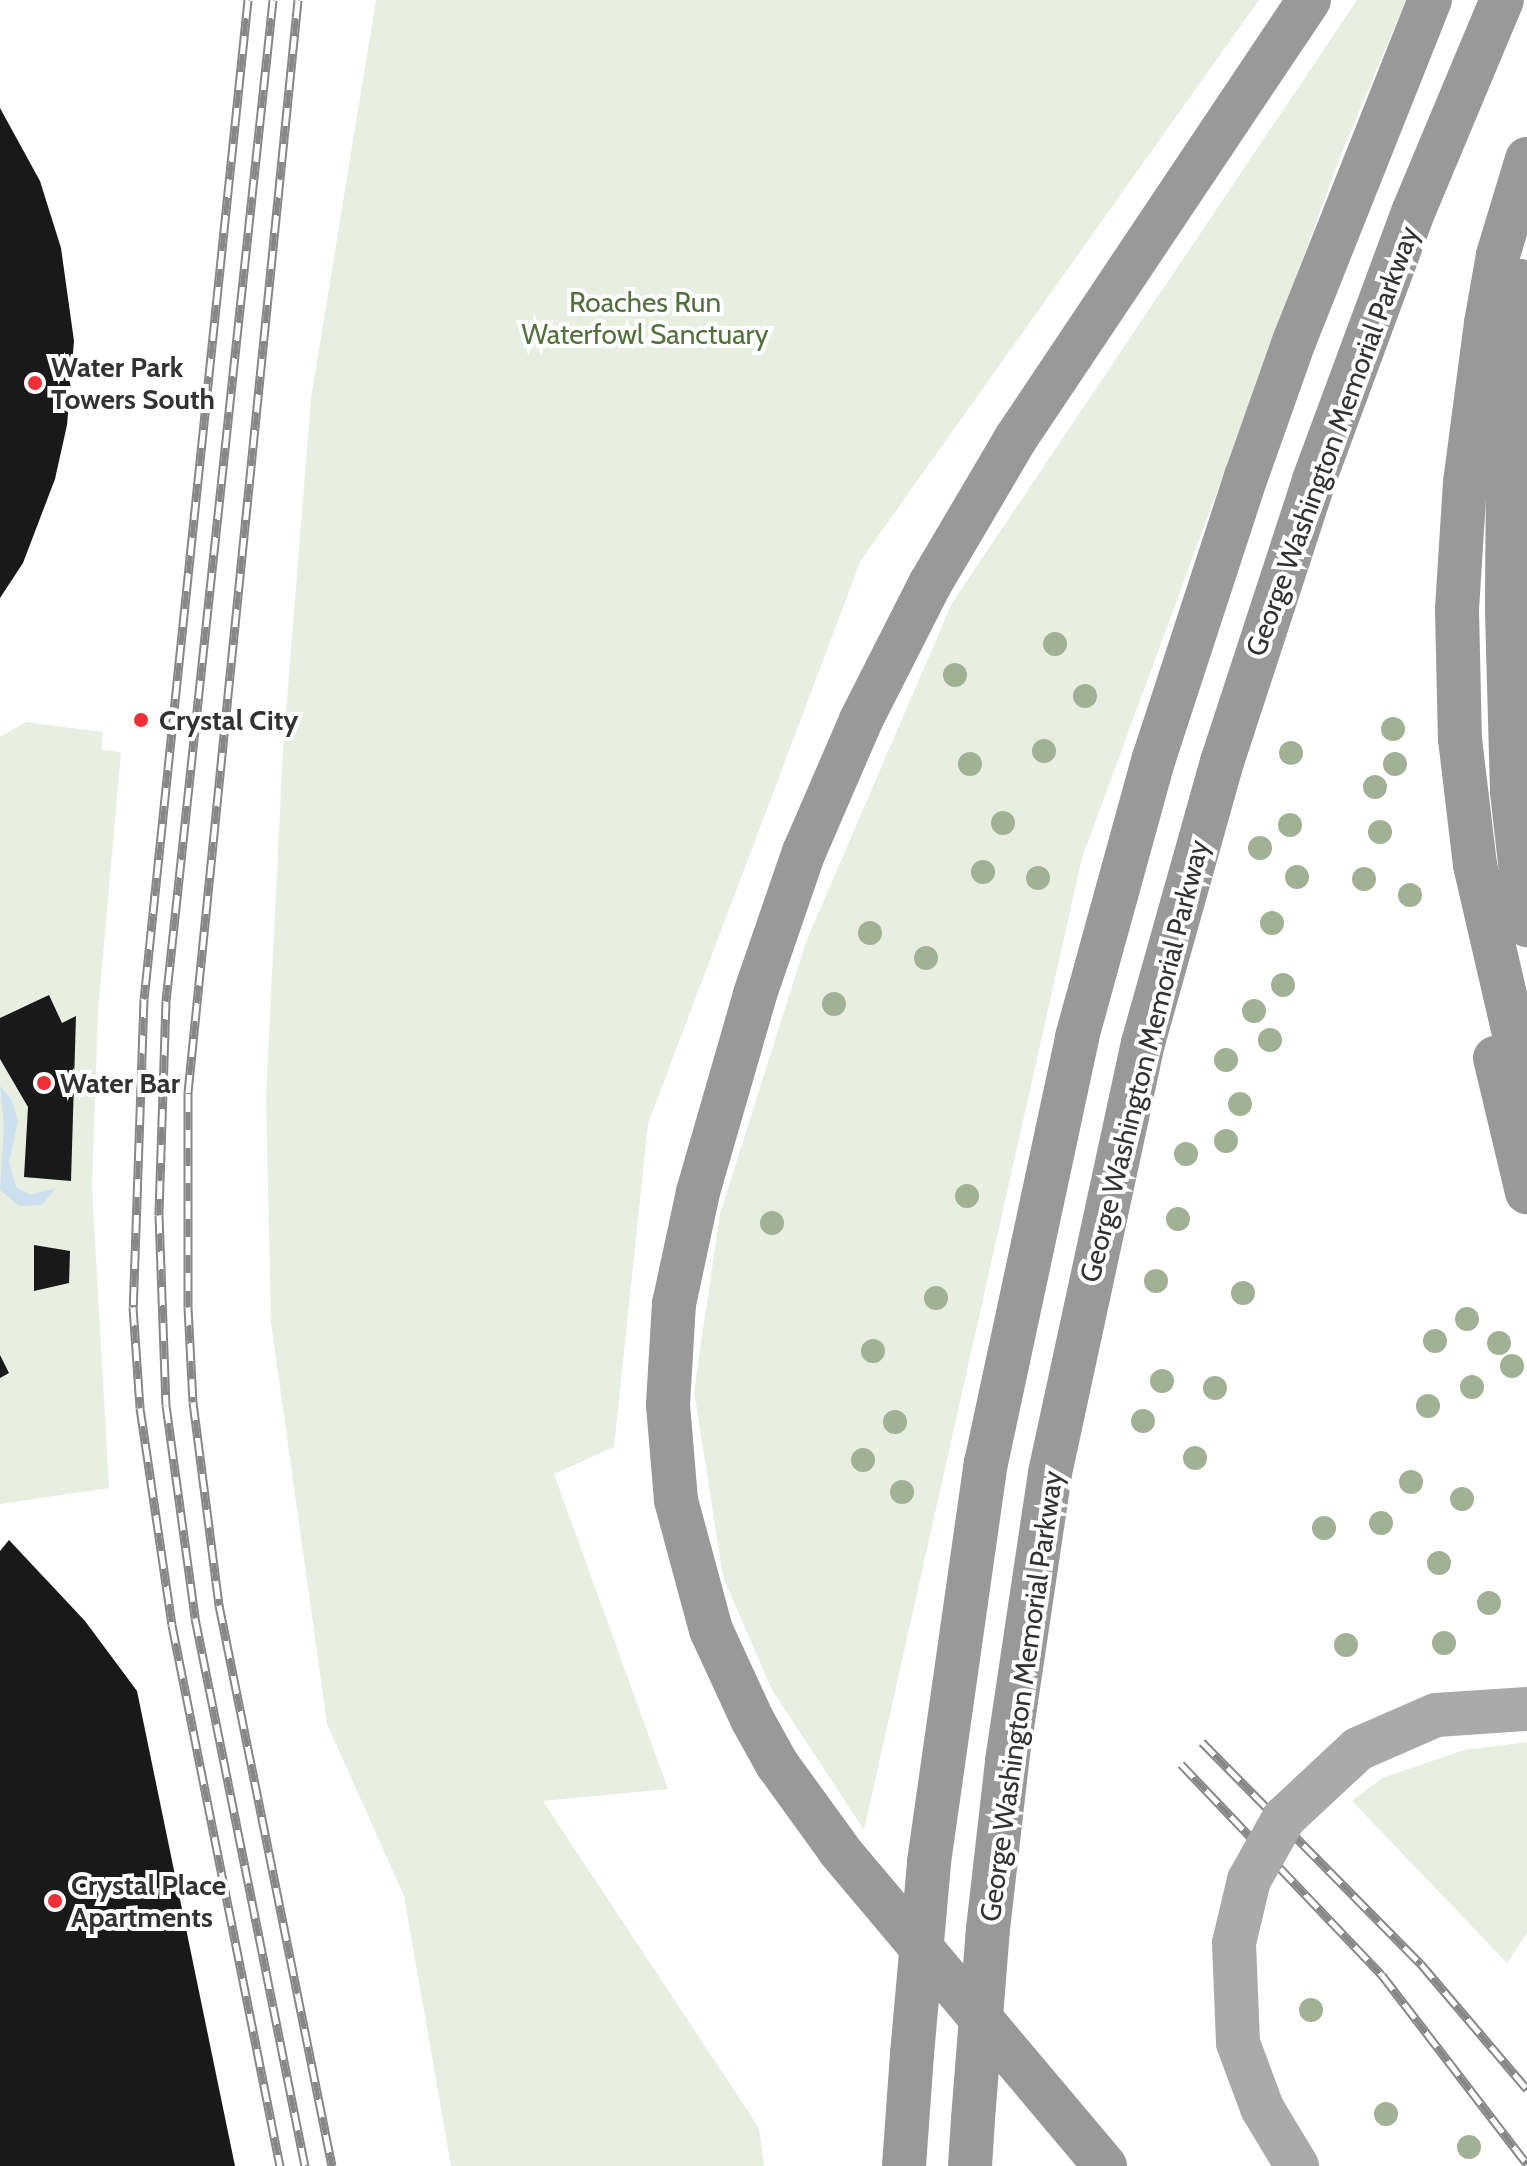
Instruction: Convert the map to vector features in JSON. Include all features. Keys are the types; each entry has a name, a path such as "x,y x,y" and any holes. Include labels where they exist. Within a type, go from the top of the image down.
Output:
{"highway":[{"path":"1105,2166 833,1842 752,1719 706,1616 676,1500 668,1404 674,1304 698,1192 755,994 804,852 887,668 1016,438 1309,0"},
{"path":"904,2166 929,1862 986,1463 1042,1180 1088,994 1154,758 1246,477 1295,339 1430,0"},
{"name":"George Washington Memorial Parkway","path":"970,2166 988,1929 1011,1732 1050,1473 1143,1043 1222,762 1314,480 1414,210 1502,0"},
{"path":"1527,159 1498,255 1486,323 1465,482 1458,596 1460,739 1507,928 1527,1091"},
{"path":"1527,216 1511,393 1507,552 1512,792 1507,928 1495,1062 1527,1192"}],"main road":[{"path":"1297,2166 1262,2108 1238,2043 1234,1943 1249,1880 1284,1818 1358,1749 1436,1715 1527,1709"}],"green space":[{"name":"Roaches Run Waterfowl Sanctuary","path":"376,0 1259,0 861,560 648,1124 614,1447 554,1474 668,1789 543,1801 759,2128 764,2166 451,2166 404,1896 327,1724 271,1323 266,1096 283,750 311,398"},
{"path":"1357,0 1406,0 1342,152 1082,858 864,1830 772,1690 723,1577 694,1391 720,1214 806,942 952,603"},
{"path":"26,722 102,732 102,750 121,752 98,1012 92,1186 109,1488 0,1504 0,737"},
{"path":"1527,1742 1527,1933 1507,1963 1352,1801 1382,1778 1464,1750"}],"water":[{"path":"0,1086 12,1100 18,1122 9,1162 16,1187 30,1195 56,1188 42,1205 19,1206 0,1190 4,1126"}],"building":[{"name":"Water Park Towers South","path":"0,108 40,181 61,248 74,341 67,425 55,479 23,563 0,598"},
{"name":"Water Bar","path":"49,995 62,1023 76,1016 71,1181 24,1177 28,1107 0,1059 0,1018"},
{"path":"34,1245 70,1251 69,1283 34,1291"},
{"path":"0,1355 9,1373 0,1378"},
{"path":"9,1540 85,1621 137,1691 235,2166 0,2166 0,1551"}],"railway":[{"path":"248,0 144,999 133,1307 140,1408 172,1625 280,2166"},
{"path":"273,0 166,1001 159,1215 166,1405 195,1618 305,2166"},
{"path":"298,0 188,1093 188,1307 193,1402 219,1605 332,2166"},
{"path":"1202,1742 1421,1964 1527,2089"},
{"path":"1181,1764 1382,1975 1527,2164"}],"place":[{"name":"Water Park Towers South","path":"35,383"},
{"name":"Crystal City","path":"141,720"},
{"name":"Water Bar","path":"44,1083"},
{"name":"Crystal Place Apartments","path":"55,1901"}]}
